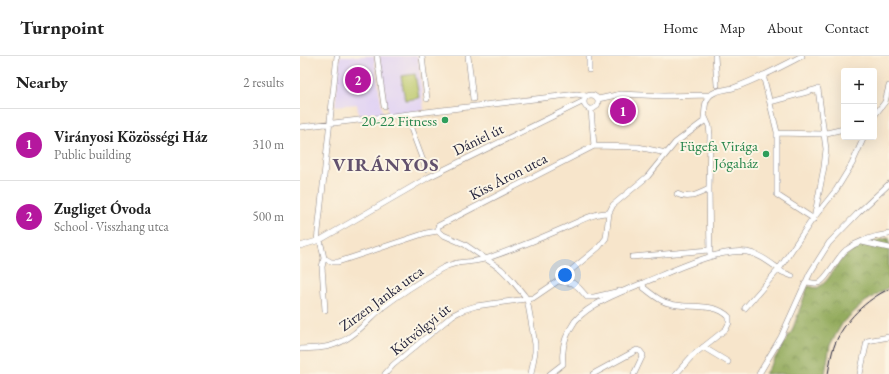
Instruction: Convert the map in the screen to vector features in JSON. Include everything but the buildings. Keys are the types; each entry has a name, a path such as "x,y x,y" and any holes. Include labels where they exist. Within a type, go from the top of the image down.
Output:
{"street":[{"path":"325,310 322,267 324,258 318,240 337,56"},
{"path":"377,56 384,106"},
{"path":"422,56 427,99"},
{"path":"468,56 473,99"},
{"path":"589,56 589,70"},
{"path":"715,56 718,85"},
{"path":"598,99 621,94 664,96 710,95 734,88 802,56"},
{"path":"763,75 777,133 777,195 814,219"},
{"path":"877,113 887,104 889,86"},
{"path":"770,102 818,89 826,149 814,219"},
{"path":"300,127 329,125 577,94 585,99"},
{"path":"585,99 593,95 598,99"},
{"path":"710,95 706,101 705,117 709,126 710,135 710,257"},
{"path":"585,99 586,107 591,109"},
{"name":"Dániel út","path":"300,246 318,240 429,177 585,99"},
{"path":"591,109 597,106 598,99"},
{"path":"591,109 594,146 638,147 666,153"},
{"path":"406,115 426,169"},
{"name":"Kútvölgyi út","path":"385,374 393,365 453,315 476,306 533,298 558,281 599,247 604,241 607,234 610,213 613,205 648,176 675,143 700,125 705,117"},
{"path":"777,133 825,133 841,130"},
{"path":"745,308 834,194 850,169 863,140"},
{"name":"Kiss Áron utca","path":"438,231 438,226 594,146"},
{"path":"759,374 789,322 806,282 818,259 829,243 848,222 889,184"},
{"path":"677,194 692,197 709,189"},
{"name":"Zirzen Janka utca","path":"300,349 327,347 341,342 361,329 372,317 395,298 441,269 457,263 485,259 604,212 610,213"},
{"path":"324,258 332,262 338,262 426,233 438,231 441,234 464,244 504,272 527,299 535,344 531,374"},
{"path":"806,282 820,282 840,256 850,248 873,237 889,234"},
{"path":"861,242 889,248"},
{"path":"632,256 709,250"},
{"path":"550,374 563,364 564,343 569,331 576,321 591,308 623,291 644,283 659,275 710,257 746,252 757,255 782,272 792,276"},
{"path":"558,281 573,283 587,297 623,291"},
{"path":"644,283 644,288 668,304 720,310 729,317 728,326 692,356 676,374"},
{"path":"860,374 867,341 889,337"},
{"path":"703,347 728,362"},
{"path":"593,374 633,352 640,351 643,355 642,359 634,374"}],"shaded area":[{"path":"340,56 374,56 383,115 359,118 357,104 335,106"},
{"path":"379,56 418,56 424,110 388,115"}],"green space":[{"path":"415,74 419,98 405,100 401,76"},
{"path":"889,238 889,287 865,302 843,322 830,345 825,374 765,374 792,331 808,286 817,288 822,285 841,260 857,248"}],"tram line":[{"path":"828,374 834,347 844,327 865,305 889,289"}],"place":[{"name":"Zugliget Óvoda","path":"358,80"},
{"name":"Virányosi Közösségi Ház","path":"623,111"},
{"name":"20-22 Fitness","path":"445,120"},
{"name":"Fügefa Virága Jógaház","path":"766,154"}],"district":[{"name":"VIRÁNYOS","path":"386,164"}]}
